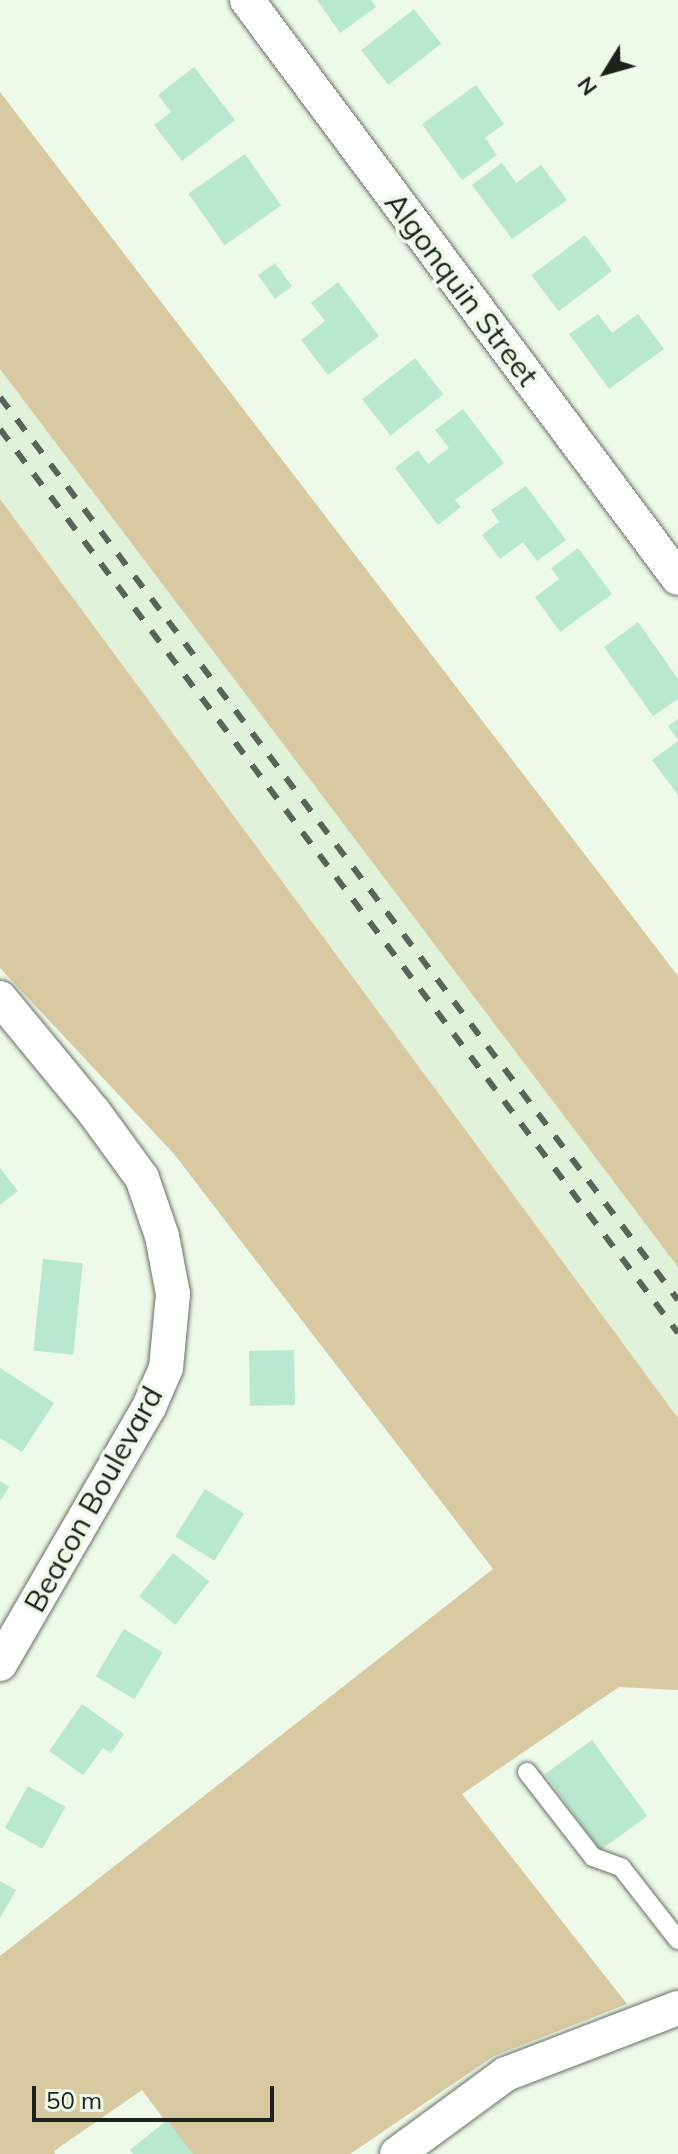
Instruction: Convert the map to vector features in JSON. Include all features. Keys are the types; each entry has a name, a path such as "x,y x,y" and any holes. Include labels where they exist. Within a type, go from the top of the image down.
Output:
{"street":[{"name":"Algonquin Street","path":"247,0 678,578"},
{"name":"Beacon Boulevard","path":"0,998 94,1112 142,1178 162,1236 173,1294 166,1368 149,1407 0,1664"},
{"path":"397,2154 506,2074 678,2008"}],"lane":[{"path":"527,1772 593,1857 621,1867 678,1940"}],"shaded area":[{"path":"0,92 678,976 678,1267 0,369"},
{"path":"0,369 678,1267 678,1418 0,499"},
{"path":"0,499 678,1418 678,1690 619,1687 462,1794 627,2004 494,2056 350,2154 190,2154 142,2090 54,2151 55,2154 0,2154 0,1956 493,1569 174,1154 0,968"}],"building":[{"path":"317,0 371,0 376,7 340,33"},
{"path":"414,9 441,44 388,85 361,50"},
{"path":"194,67 235,120 182,161 154,125 171,112 158,95"},
{"path":"476,85 504,124 485,138 497,155 462,180 422,124"},
{"path":"245,154 281,206 225,245 188,194"},
{"path":"502,163 516,183 541,165 567,200 512,239 472,185"},
{"path":"585,235 612,271 559,311 531,275"},
{"path":"275,263 292,286 275,299 258,275"},
{"path":"338,282 379,336 328,375 301,340 325,321 311,303"},
{"path":"598,314 612,333 638,314 664,349 609,389 569,334"},
{"path":"415,358 443,394 391,435 362,399"},
{"path":"463,409 504,463 455,500 461,507 438,525 395,468 418,450 428,464 449,448 435,430"},
{"path":"526,486 566,540 537,561 523,542 500,559 482,535 499,522 491,510"},
{"path":"578,548 612,594 560,632 535,597 559,579 551,568"},
{"path":"638,622 678,679 678,699 653,716 604,647"},
{"path":"678,719 678,740 668,726"},
{"path":"678,741 678,795 652,760"},
{"path":"0,1168 18,1191 0,1205"},
{"path":"43,1259 83,1263 73,1355 33,1350"},
{"path":"294,1350 295,1405 250,1406 249,1351"},
{"path":"0,1368 54,1403 22,1452 0,1438"},
{"path":"0,1481 9,1487 0,1501"},
{"path":"205,1489 244,1513 214,1561 175,1536"},
{"path":"173,1553 209,1581 175,1625 139,1596"},
{"path":"124,1629 163,1652 134,1699 96,1676"},
{"path":"82,1704 124,1734 111,1753 103,1748 83,1775 49,1751"},
{"path":"592,1740 647,1816 600,1850 545,1774"},
{"path":"28,1786 66,1807 42,1849 5,1828"},
{"path":"0,1881 16,1890 0,1918"},
{"path":"167,2120 193,2154 133,2154 130,2150"}],"railway":[{"path":"0,397 678,1300"},
{"path":"0,429 678,1333"}]}
